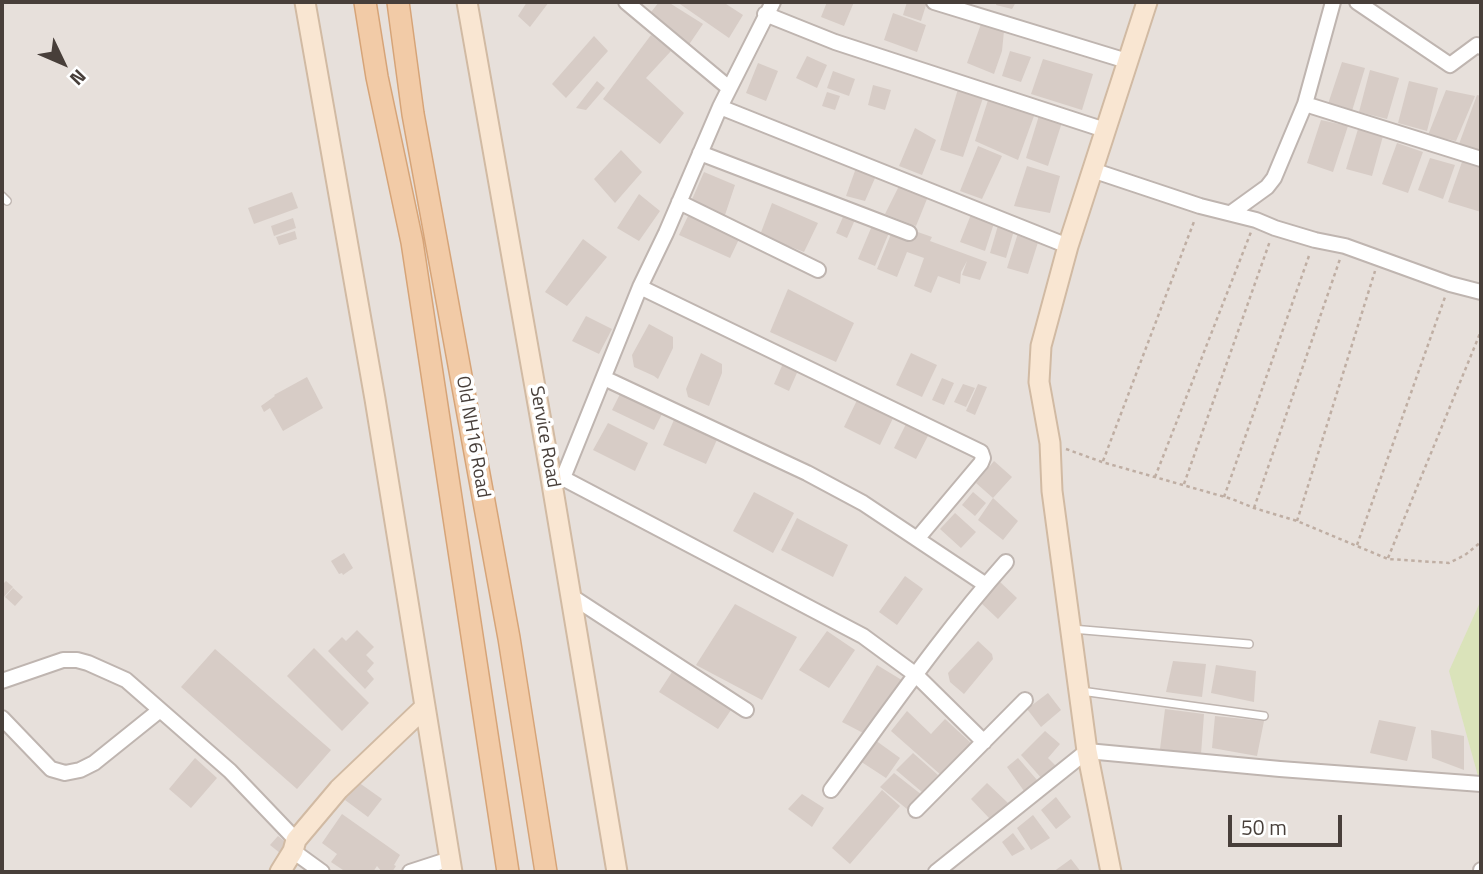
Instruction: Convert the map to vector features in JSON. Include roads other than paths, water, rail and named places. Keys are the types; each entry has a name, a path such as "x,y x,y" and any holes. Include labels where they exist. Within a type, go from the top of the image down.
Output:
{"main road":[{"name":"Old NH16 Road","path":"365,2 377,77 412,242 508,872"},
{"name":"Old NH16 Road","path":"398,2 413,114 509,638 546,872"}],"street":[{"path":"305,2 375,399 451,866 410,872"},
{"name":"Service Road","path":"467,2 556,475 571,596 617,872"},
{"path":"626,2 729,88"},
{"path":"934,2 1127,61"},
{"path":"1111,872 1087,751 1070,629 1052,491 1050,443 1040,382 1041,346 1068,246 1147,2"},
{"path":"1231,213 1274,178 1305,104 1333,2"},
{"path":"1357,2 1450,65 1477,45 1481,47"},
{"path":"984,742 916,675 863,636 556,475 604,378 640,287 719,107 769,8 835,41 1105,130"},
{"path":"1305,104 1481,159"},
{"path":"719,107 1068,246"},
{"path":"700,153 909,233"},
{"path":"1092,170 1200,206 1256,220 1315,240 1345,246 1450,284 1481,292"},
{"path":"679,202 818,270"},
{"path":"640,287 981,453 981,463 917,539"},
{"path":"604,378 807,472 863,503 986,585"},
{"path":"831,790 916,675 1006,562"},
{"path":"571,596 746,710"},
{"path":"2,681 63,660 88,663 126,681 230,771 295,846 322,872"},
{"path":"916,810 1025,700"},
{"path":"280,872 295,846 339,789 425,707"},
{"path":"2,718 51,769 65,773 80,771 94,763 160,710"},
{"path":"936,872 1087,751 1481,784"}],"lane":[{"path":"1070,629 1250,644"},
{"path":"1079,691 1264,716"}]}
